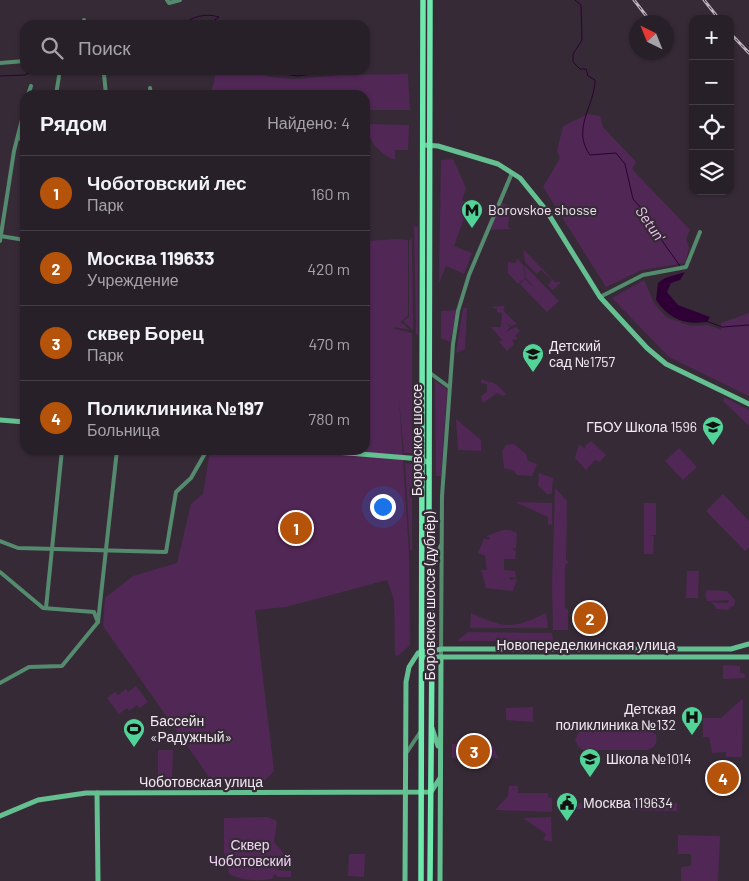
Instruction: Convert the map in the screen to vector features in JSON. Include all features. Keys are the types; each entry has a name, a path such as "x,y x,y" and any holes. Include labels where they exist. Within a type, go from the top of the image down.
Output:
{"main road":[{"name":"Боровское шоссе","path":"421,881 422,0"},
{"name":"Боровское шоссе","path":"430,0 429,463 432,650 430,881"},
{"path":"423,145 431,145 498,164 512,173 532,191 546,210 600,297 660,360 749,404"},
{"path":"0,420 20,422"},
{"path":"370,455 421,459 429,463"},
{"name":"Новопеределкинская улица","path":"422,654 432,650 731,649 749,644"},
{"name":"Новопеределкинская улица","path":"422,654 432,657 749,657"},
{"name":"Боровское шоссе (дублёр)","path":"405,881 407,674 413,658 422,654"},
{"name":"Боровское шоссе (дублёр)","path":"440,881 441,657"},
{"path":"430,722 440,751"},
{"path":"431,792 440,778"},
{"name":"Чоботовская улица","path":"0,816 38,800 98,793 431,792"},
{"path":"98,793 98,881"}],"street":[{"path":"167,0 169,4 180,0"},
{"path":"0,63 20,61"},
{"path":"104,75 106,90"},
{"path":"57,90 59,76"},
{"path":"30,90 31,86"},
{"path":"0,241 20,129"},
{"name":"Боровское шоссе (дублёр)","path":"441,657 442,491 449,387 456,321 465,287 487,228 512,173"},
{"path":"600,297 643,275 686,267 700,232"},
{"path":"0,236 20,239"},
{"path":"430,373 449,387"},
{"path":"46,608 50,549 55,504 60,486 62,455"},
{"path":"0,683 29,667 62,666 98,622 104,550 116,455"},
{"path":"0,541 18,548 166,552 176,492 191,478 204,455"},
{"path":"431,566 442,544"},
{"path":"0,572 46,608 94,612 98,622"},
{"path":"406,756 410,745 422,730"}],"green space":[{"path":"408,74 410,110 370,110 370,90 211,90 215,75 265,75 296,79 342,75"},
{"path":"588,114 600,116 603,127 636,162 632,169 690,230 686,239 689,248 685,263 642,270 606,287 543,187 560,158 557,151 563,126"},
{"path":"370,124 409,125 408,150 395,150 395,160 375,146 370,138"},
{"path":"453,159 466,188 462,200 469,204 454,246 472,253 464,274 446,266 439,283 441,160"},
{"path":"502,203 510,206 508,227 511,229 490,230"},
{"path":"414,226 418,227 418,335 416,334"},
{"path":"412,238 413,330 403,321 409,317 409,241"},
{"path":"408,240 408,316 398,324 401,322 410,330 394,327 395,329 412,333 412,453 404,453 399,398 409,553 410,645 398,656 395,655 394,600 387,580 286,607 255,610 274,771 265,780 218,781 209,777 103,626 105,598 133,576 177,563 191,504 203,494 209,455 370,455 370,241"},
{"path":"523,247 555,282 561,282 553,290 548,285 552,280 541,270 537,274 525,262"},
{"path":"518,259 523,265 525,278 518,284 508,273 508,262 515,263"},
{"path":"524,265 559,301 547,312 520,284 525,279 536,289 526,278"},
{"path":"644,280 654,303 666,317 691,326 708,325 721,330 721,323 749,313 749,396 669,357 612,298"},
{"path":"491,307 505,307 503,310 517,324 511,326 506,322 510,327 506,332 516,327 520,331 515,336 518,339 512,340 514,344 507,351 499,342 502,340 491,327 499,327 498,329 501,326 502,313 497,312 497,309"},
{"path":"463,308 467,308 465,349 456,353"},
{"path":"457,310 450,342 441,338 441,311"},
{"path":"481,379 489,382 488,385 490,382 496,384 506,394 503,396 497,393 483,403 481,396 487,392 487,384 481,383"},
{"path":"435,381 447,389 441,476 436,476"},
{"path":"724,397 749,410 749,426 723,401"},
{"path":"456,419 481,440 481,451 458,450"},
{"path":"591,441 606,455 600,462 595,460 586,470 575,458 579,444 585,449 585,446"},
{"path":"514,444 526,454 528,461 537,464 532,476 517,475 514,471 504,468 502,451 506,445"},
{"path":"679,448 697,467 683,480 665,461"},
{"path":"405,463 412,464 412,550 410,550"},
{"path":"539,473 553,478 552,494 547,494 538,486"},
{"path":"555,488 567,501 566,560 569,562 565,565 565,608 568,609 568,630 553,630 552,588"},
{"path":"723,494 749,521 749,547 745,551 706,511"},
{"path":"515,502 552,503 552,524 548,525 548,517"},
{"path":"644,503 656,503 656,535 649,535 654,536 653,554 644,554"},
{"path":"503,530 517,533 516,549 511,548 516,551 515,559 504,559 504,570 515,571 516,578 509,577 510,580 517,579 513,591 486,588 481,570 487,570 485,556 478,553 484,538 488,540 490,538 486,536"},
{"path":"687,571 699,571 698,598 686,598"},
{"path":"707,590 727,591 735,600 734,605 727,610 717,609 711,602 728,603 729,600 707,601 705,595"},
{"path":"471,613 492,622 508,625 524,622 546,613 548,628 470,628"},
{"path":"468,632 552,633 553,641 457,641"},
{"path":"723,665 740,666 740,673 745,674 745,678 723,679"},
{"path":"136,686 148,702 140,708 137,705 129,711 127,708 119,714 107,698 115,692 118,695 126,689 128,692"},
{"path":"743,700 742,757 726,757 726,752 712,753 709,737 703,737 703,718 721,718"},
{"path":"533,707 533,722 506,720 506,708"},
{"path":"586,729 649,729 656,735 656,743 653,747 646,750 583,750 575,740 579,732"},
{"path":"452,744 493,745 498,758 452,758"},
{"path":"158,750 173,750 172,778 158,777"},
{"path":"509,786 518,786 518,793 548,793 548,797 552,798 552,812 495,810 508,796"},
{"path":"567,803 677,803 677,811 564,809"},
{"name":"Сквер Чоботовский","path":"267,817 277,821 274,842 284,854 277,870 291,871 291,877 278,877 275,874 272,879 255,880 229,874 224,852 224,818"},
{"path":"551,817 552,842 543,840 546,834 523,818"},
{"path":"678,835 720,836 718,881 681,881 681,867 691,866 691,854 678,854"},
{"path":"349,854 365,854 364,877 348,876"}],"shaded area":[{"path":"685,272 680,280 671,283 667,292 678,305 710,317 707,322 699,323 678,319 666,312 656,300 658,283 665,278"}],"waterway":[{"name":"Setun'","path":"575,0 581,5 582,40 573,54 573,62 580,69 586,69 588,76 595,80 592,99 583,126 585,145 590,155 616,153 625,164 633,199 647,215 658,235 680,266"},
{"name":"Setun'","path":"189,20 209,15 219,17 215,20"},
{"name":"Setun'","path":"0,76 25,75"},
{"name":"Setun'","path":"291,75 304,75"},
{"name":"Setun'","path":"706,321 722,327 749,325"}],"railway":[{"path":"634,0 646,15"},
{"path":"704,0 716,15"},
{"path":"734,37 749,53"}],"place":[{"name":"Borovskoe shosse","path":"472,229"},
{"name":"Детский сад №1757","path":"533,373"},
{"name":"ГБОУ Школа 1596","path":"713,446"},
{"name":"Чоботовский лес","path":"296,528"},
{"name":"Москва 119633","path":"590,618"},
{"name":"Детская поликлиника №132","path":"692,736"},
{"name":"Бассейн «Радужный»","path":"134,748"},
{"name":"сквер Борец","path":"474,751"},
{"name":"Школа №1014","path":"590,778"},
{"name":"Поликлиника №197","path":"723,778"},
{"name":"Москва 119634","path":"567,822"}]}
